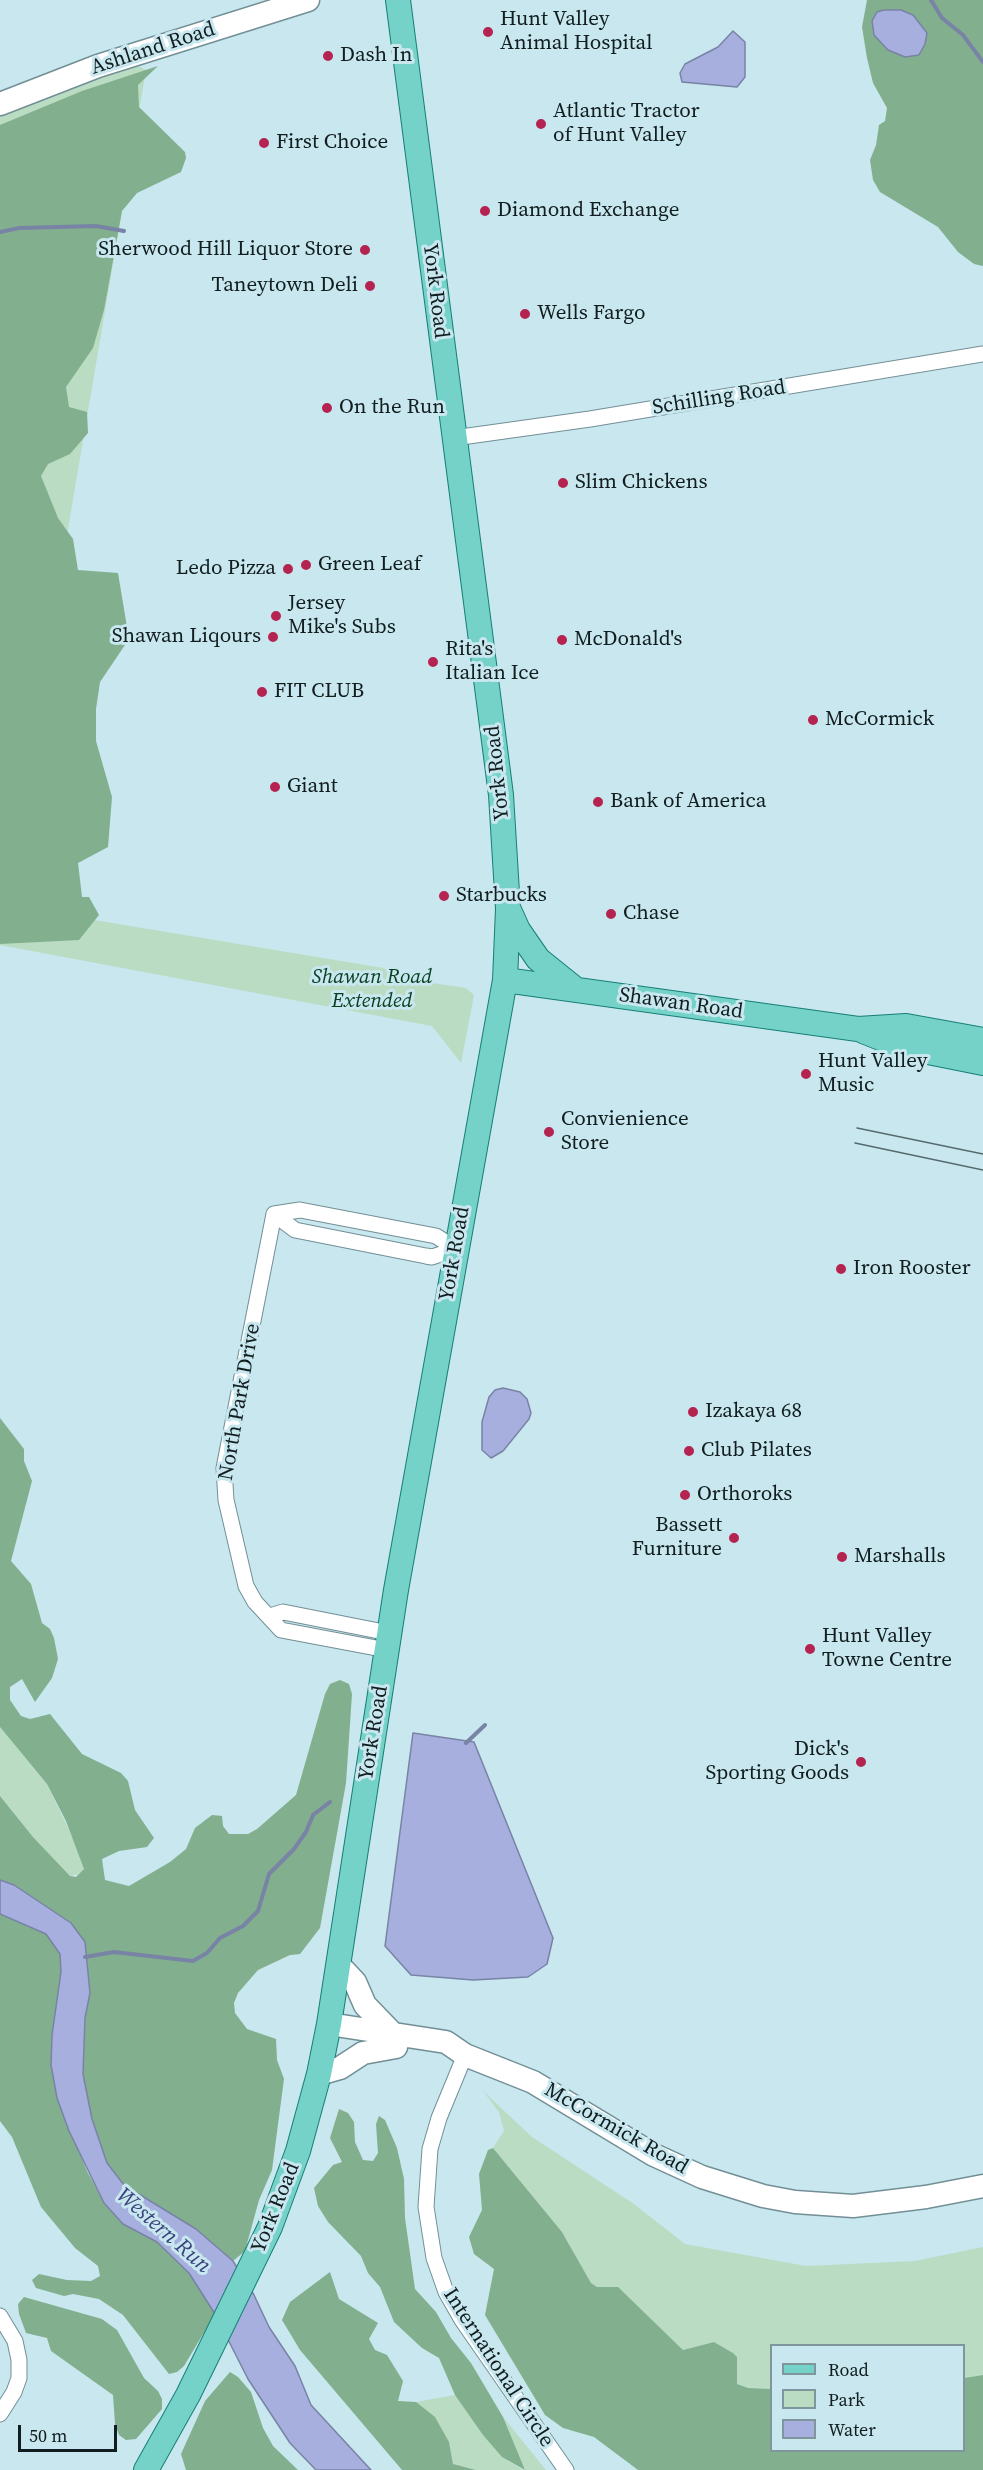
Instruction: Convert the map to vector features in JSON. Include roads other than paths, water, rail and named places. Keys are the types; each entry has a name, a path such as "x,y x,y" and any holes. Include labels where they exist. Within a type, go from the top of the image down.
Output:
{"main road":[{"name":"Ashland Road","path":"0,104 98,66 308,0"},
{"name":"York Road","path":"149,2469 253,2266 286,2188 319,2074 339,1965 388,1641 505,980 508,909 495,739 398,0"},
{"path":"508,909 518,930 538,959 576,990"},
{"name":"Shawan Road","path":"505,980 858,1029 906,1026 983,1040"},
{"name":"Shawan Road","path":"858,1029 903,1047 983,1063"},
{"path":"319,2074 340,2068 363,2053 394,2040 365,2005 355,1982 339,1965"},
{"name":"McCormick Road","path":"328,2030 394,2040 442,2055 465,2055 533,2082 566,2100 630,2142 684,2170 763,2196 795,2202 853,2206 888,2203 983,2186"}],"street":[{"name":"Schilling Road","path":"454,438 590,419 983,354"},
{"path":"274,1214 300,1210 436,1236 456,1249"},
{"path":"274,1214 295,1230 415,1254 432,1257 456,1249"},
{"name":"North Park Drive","path":"274,1214 224,1478 226,1500 246,1586 255,1602 270,1616 283,1611 388,1641"},
{"name":"International Circle","path":"465,2055 439,2118 430,2149 426,2207 434,2258 446,2292 462,2320 566,2470"},
{"path":"0,2316 15,2341 19,2360 16,2385 0,2414"}],"water":[{"path":"901,10 913,15 927,33 925,44 919,55 905,57 888,50 874,35 872,21 877,12"},
{"path":"733,31 745,42 745,77 737,87 682,82 680,73 685,64 718,47"},
{"path":"503,1388 520,1392 527,1399 531,1413 529,1419 503,1451 491,1458 482,1450 482,1422 489,1397 495,1390"},
{"path":"413,1733 474,1742 553,1938 547,1964 528,1977 473,1980 411,1975 385,1946"},
{"name":"Western Run","path":"0,1880 14,1885 71,1923 85,1942 90,1993 85,2018 83,2074 92,2119 107,2163 124,2185 196,2229 233,2261 254,2295 269,2327 295,2366 311,2405 371,2470 316,2470 290,2443 248,2379 215,2314 189,2273 157,2242 123,2224 104,2203 69,2131 57,2098 51,2065 52,2035 61,1972 60,1954 46,1934 0,1914"}],"waterway":[{"path":"931,0 942,18 963,35 983,62"},
{"path":"0,232 19,228 96,226 124,231"},
{"path":"466,1743 485,1725"},
{"path":"85,1957 114,1952 193,1961 207,1953 220,1938 243,1926 258,1911 269,1874 294,1849 306,1832 313,1815 330,1802"}],"tram line":[{"path":"857,1128 983,1154"},
{"path":"855,1143 983,1170"}],"place":[{"name":"Hunt Valley Animal Hospital","path":"488,32"},
{"name":"Dash In","path":"328,56"},
{"name":"Atlantic Tractor of Hunt Valley","path":"541,124"},
{"name":"First Choice","path":"264,143"},
{"name":"Diamond Exchange","path":"485,211"},
{"name":"Sherwood Hill Liquor Store","path":"365,250"},
{"name":"Taneytown Deli","path":"370,286"},
{"name":"Wells Fargo","path":"525,314"},
{"name":"On the Run","path":"327,408"},
{"name":"Slim Chickens","path":"563,483"},
{"name":"Green Leaf","path":"306,565"},
{"name":"Ledo Pizza","path":"288,569"},
{"name":"Jersey Mike's Subs","path":"276,616"},
{"name":"Shawan Liqours","path":"273,637"},
{"name":"McDonald's","path":"562,640"},
{"name":"Rita's Italian Ice","path":"433,662"},
{"name":"FIT CLUB","path":"262,692"},
{"name":"McCormick","path":"813,720"},
{"name":"Giant","path":"275,787"},
{"name":"Bank of America","path":"598,802"},
{"name":"Starbucks","path":"444,896"},
{"name":"Chase","path":"611,914"},
{"name":"Hunt Valley Music","path":"806,1074"},
{"name":"Convienience Store","path":"549,1132"},
{"name":"Iron Rooster","path":"841,1269"},
{"name":"Izakaya 68","path":"693,1412"},
{"name":"Club Pilates","path":"689,1451"},
{"name":"Orthoroks","path":"685,1495"},
{"name":"Bassett Furniture","path":"734,1538"},
{"name":"Marshalls","path":"842,1557"},
{"name":"Hunt Valley Towne Centre","path":"810,1649"},
{"name":"Dick's Sporting Goods","path":"861,1762"}],"park label":[{"name":"Shawan Road Extended","path":"372,990"}]}
